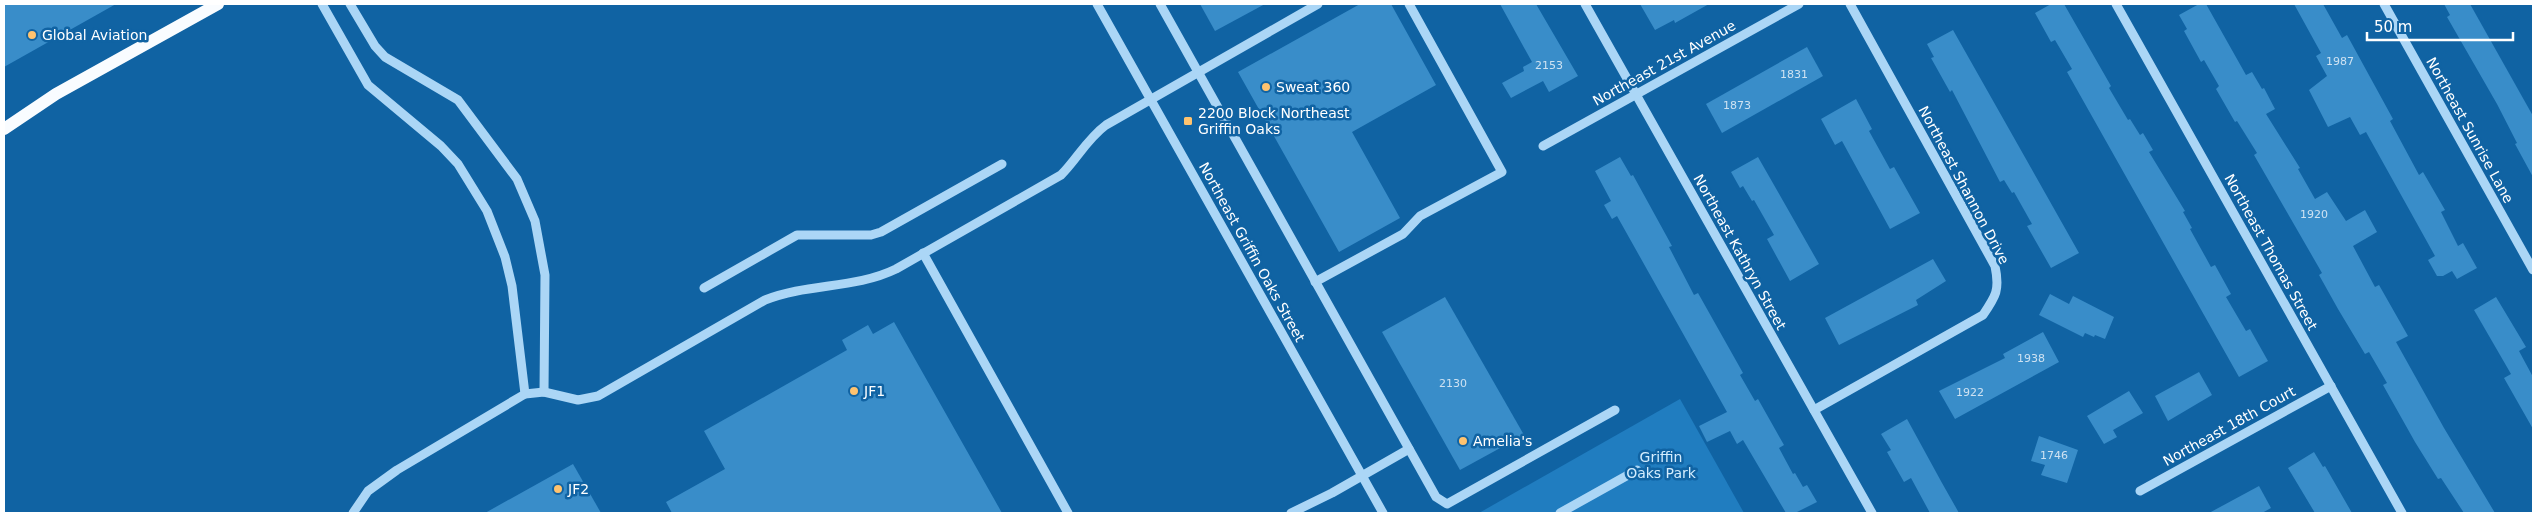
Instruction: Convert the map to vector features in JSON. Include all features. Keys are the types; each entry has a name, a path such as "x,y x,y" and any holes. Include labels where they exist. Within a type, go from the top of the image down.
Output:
{"main road":[{"path":"4,129 56,94 218,4"}],"street":[{"path":"322,4 368,85 441,146 458,164 487,211 505,257 512,286 525,394"},
{"path":"350,4 375,46 385,57 458,100 517,179 535,221 545,275 544,392"},
{"name":"Northeast Griffin Oaks Street","path":"1097,4 1383,513"},
{"path":"1160,4 1436,497 1447,504 1615,410"},
{"path":"354,513 368,490 397,470 525,394 544,392 578,400 598,396 765,300 794,290 876,277 924,253 1061,175 1095,133 1197,71 1318,4"},
{"path":"1315,282 1403,234 1420,216 1502,172 1409,4"},
{"name":"Northeast Kathryn Street","path":"1585,4 1872,513"},
{"name":"Northeast 21st Avenue","path":"1543,146 1799,4"},
{"name":"Northeast Shannon Drive","path":"1814,410 1983,315 1996,296 1998,281 1995,266 1850,4"},
{"name":"Northeast Thomas Street","path":"2116,4 2402,513"},
{"name":"Northeast Sunrise Lane","path":"2384,4 2533,270"},
{"path":"704,288 797,235 871,235 881,232 1002,164"},
{"path":"924,253 1068,513"},
{"name":"Northeast 18th Court","path":"2140,491 2331,386"},
{"path":"1291,513 1409,449"},
{"path":"1560,513 1637,470"}],"green space":[{"name":"Griffin Oaks Park","path":"1680,399 1744,513 1479,513"}],"building":[{"name":"Global Aviation","path":"4,4 116,4 4,67"},
{"path":"1200,4 1265,4 1215,31"},
{"path":"1360,4 1391,4 1436,85 1352,132 1400,218 1339,252 1238,72"},
{"path":"1500,4 1536,4 1578,76 1549,92 1543,81 1511,98 1502,83 1524,71 1523,67 1532,62"},
{"path":"1640,4 1709,4 1675,23 1674,20 1655,30"},
{"path":"2051,4 2064,4 2111,86 2109,88 2128,120 2130,119 2140,135 2143,133 2153,150 2149,152 2185,211 2183,212 2192,228 2190,229 2211,267 2215,265 2231,294 2226,297 2246,331 2250,329 2268,361 2239,377 2067,72 2072,69 2055,40 2051,42 2035,13"},
{"path":"2199,4 2206,4 2246,75 2252,72 2262,89 2264,88 2275,109 2266,114 2300,168 2298,169 2315,199 2327,192 2346,221 2365,210 2377,232 2353,246 2375,287 2379,285 2408,336 2396,342 2444,428 2495,513 2464,513 2441,478 2438,479 2415,442 2383,385 2387,383 2369,352 2365,354 2338,309 2319,275 2322,273 2254,155 2257,153 2237,121 2235,122 2216,89 2219,86 2204,60 2201,62 2184,31 2187,29 2179,15"},
{"path":"2294,4 2323,4 2342,38 2347,35 2393,119 2390,121 2419,175 2423,172 2445,210 2441,212 2458,246 2463,243 2477,268 2457,279 2452,271 2443,276 2437,276 2428,260 2435,256 2366,132 2360,135 2350,117 2328,127 2309,90 2327,76 2316,56 2321,53"},
{"path":"2444,4 2470,4 2533,116 2533,177 2515,144 2517,143 2497,104 2447,17 2450,15"},
{"path":"1953,30 2079,253 2051,268 2027,226 2032,224 2014,192 2012,193 2004,180 2000,182 1952,90 1950,92 1931,58 1934,57 1927,44"},
{"path":"1807,47 1823,76 1722,133 1706,104"},
{"path":"1856,99 1872,129 1869,131 1890,169 1894,167 1920,213 1890,229 1842,141 1835,145 1821,119"},
{"path":"1620,157 1631,176 1633,175 1672,246 1669,247 1694,295 1698,293 1743,373 1740,375 1755,401 1758,399 1784,445 1779,448 1793,474 1795,473 1803,487 1807,485 1817,502 1795,513 1786,513 1743,440 1737,444 1730,431 1707,442 1699,426 1727,412 1617,216 1612,219 1604,205 1611,201 1595,171"},
{"path":"1758,157 1819,264 1790,281 1767,239 1774,235 1754,200 1752,201 1743,186 1740,188 1731,172"},
{"path":"1933,259 1946,281 1916,300 1918,305 1839,345 1825,318"},
{"path":"2050,294 2069,304 2073,296 2114,317 2105,339 2085,333 2083,337 2039,315"},
{"path":"1445,297 1524,435 1460,470 1382,332"},
{"path":"2496,297 2526,347 2519,351 2533,377 2533,429 2504,378 2511,374 2474,310"},
{"name":"JF1","path":"894,322 1002,513 672,513 666,502 725,469 704,431 847,350 842,340 868,325 873,334"},
{"path":"2043,332 2059,362 1955,419 1939,391 2005,358 2003,354"},
{"path":"2199,372 2212,395 2168,421 2155,396"},
{"path":"2129,391 2143,413 2113,430 2117,437 2104,444 2087,416"},
{"path":"1907,419 1959,513 1930,513 1911,478 1904,482 1887,452 1891,450 1881,434"},
{"path":"2039,436 2078,450 2067,483 2041,475 2045,465 2031,461"},
{"path":"2314,452 2323,467 2325,466 2352,513 2315,513 2288,468"},
{"name":"JF2","path":"573,464 601,513 485,513"},
{"path":"2259,486 2271,508 2262,513 2209,513"}],"place":[{"name":"Global Aviation","path":"32,35"},
{"name":"Sweat 360","path":"1266,87"},
{"name":"2200 Block Northeast Griffin Oaks","path":"1188,121"},
{"name":"JF1","path":"854,391"},
{"name":"Amelia's","path":"1463,441"},
{"name":"JF2","path":"558,489"}]}
